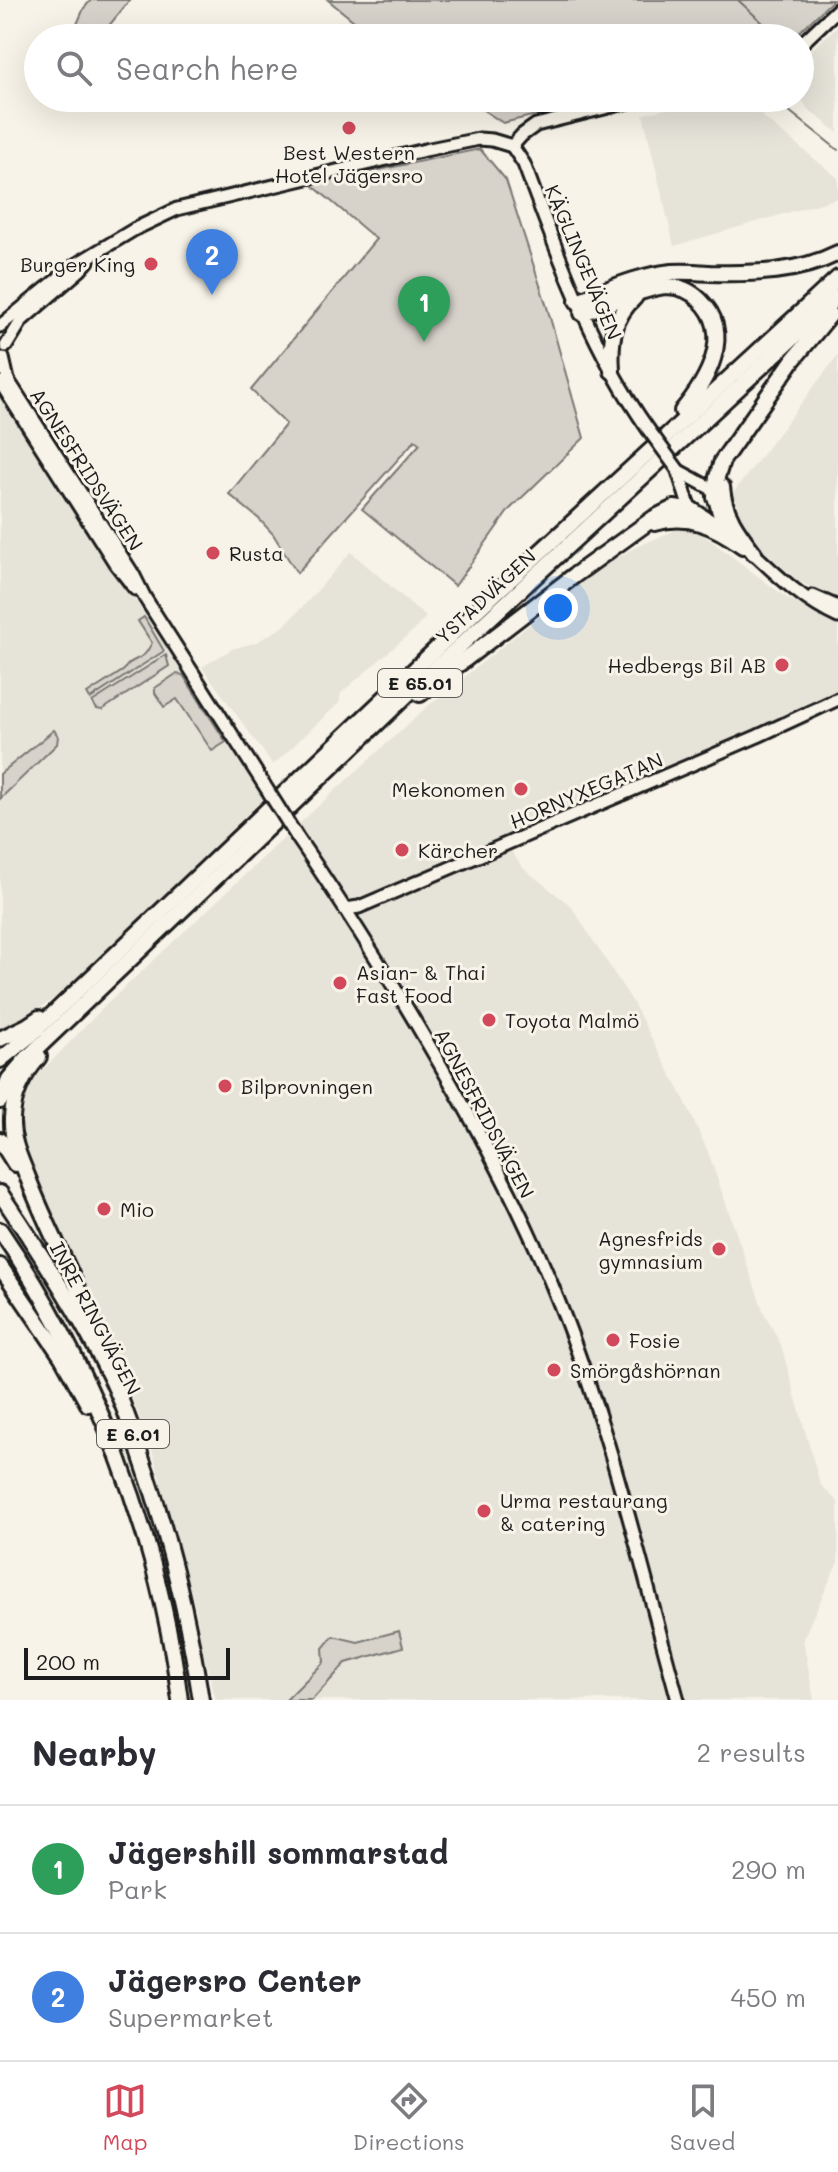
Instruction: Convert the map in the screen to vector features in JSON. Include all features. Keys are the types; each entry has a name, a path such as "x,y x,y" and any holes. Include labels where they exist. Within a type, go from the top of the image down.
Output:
{"highway":[{"path":"579,307 636,280 655,275 789,270 838,253"},
{"name":"YSTADVÄGEN","path":"0,1101 17,1068 68,1008 357,723 838,278"},
{"path":"579,307 674,286 691,292 703,302 715,326 716,351 707,377 675,419 626,467 615,483"},
{"path":"612,371 614,328 623,309 638,294"},
{"name":"YSTADVÄGEN","path":"0,1060 68,1008 838,296"},
{"path":"715,498 720,467 793,360 838,306"},
{"path":"739,438 725,466 723,496 729,517 754,553"},
{"path":"350,749 639,528 667,510 694,511"},
{"path":"639,528 674,519 697,520 721,531 754,553"},
{"path":"0,1039 68,1008"},
{"path":"68,1008 57,1037 27,1072 15,1099 11,1120 13,1138 34,1195 91,1317 114,1385"},
{"path":"0,1140 34,1195"},
{"name":"INRE RINGVÄGEN","path":"0,1193 60,1287 114,1385 168,1541 191,1638 201,1700"},
{"name":"INRE RINGVÄGEN","path":"0,1230 65,1335 93,1392 144,1536 168,1628 180,1700"},
{"path":"0,1266 62,1357 115,1453"}],"main road":[{"path":"814,32 838,9"},
{"path":"0,326 52,281 128,233 169,213 203,201 479,139 512,146 536,125 588,112"},
{"name":"KÄGLINGEVÄGEN","path":"512,146 524,164 579,307 612,371 678,471 687,504 735,536 781,579 836,614"},
{"path":"3,355 22,320 95,253"},
{"name":"AGNESFRIDSVÄGEN","path":"0,333 8,380 297,837 346,909 466,1109 503,1181 555,1291 582,1363 605,1433 678,1700"},
{"name":"AGNESFRIDSVÄGEN","path":"0,382 122,574 145,598"},
{"name":"KÄGLINGEVÄGEN","path":"678,471 714,491 719,515 735,536"},
{"path":"694,511 703,513 709,510 715,498"},
{"name":"HORNYXEGATAN","path":"346,909 359,907 468,861 838,699"}],"shaded area":[{"path":"91,0 130,0 110,24 77,24"},
{"path":"328,0 833,0 808,24 358,24"},
{"path":"838,25 838,133 812,112 814,48"},
{"path":"486,112 548,112 503,123"},
{"path":"761,112 763,117 838,178 838,198 674,246 643,114"},
{"path":"480,149 506,180 547,307 584,438 509,510 455,586 362,509 420,444 415,440 297,573 273,534 229,494 286,424 251,390 376,239 311,184"},
{"path":"838,355 838,601 798,581 745,533 727,501"},
{"path":"0,398 161,637 264,798 64,992 0,1034"},
{"path":"694,528 787,598 838,626 838,707 809,723 509,848 523,868 571,906 632,1001 685,1101 708,1152 764,1313 781,1345 820,1484 838,1502 838,1562 803,1639 814,1700 216,1700 196,1610 153,1453 131,1395 25,1163 18,1127 19,1112 38,1075 108,1003 428,706 601,567 636,547 676,530"},
{"path":"351,552 426,617 341,693 339,703 273,765 202,667 232,649 257,642 283,627"},
{"path":"144,617 164,651 90,699 87,694 147,652 152,643 138,621"},
{"path":"166,655 169,666 102,710 92,702"},
{"path":"176,674 183,675 226,742 212,751 177,699 164,707 155,693 155,688"},
{"path":"54,730 58,736 57,744 0,799 0,774"},
{"path":"399,1631 403,1647 346,1663 312,1700 286,1700 324,1662 323,1648 333,1636 358,1642"}],"waterway":[{"path":"738,0 764,24"},
{"path":"790,112 838,150"}],"place":[{"name":"Best Western Hotel Jägersro","path":"349,128"},
{"name":"Burger King","path":"151,264"},
{"name":"Jägersro Center","path":"212,295"},
{"name":"Jägershill sommarstad","path":"424,342"},
{"name":"Rusta","path":"213,553"},
{"name":"Hedbergs Bil AB","path":"782,665"},
{"name":"Mekonomen","path":"521,789"},
{"name":"Kärcher","path":"402,850"},
{"name":"Asian- & Thai Fast Food","path":"340,983"},
{"name":"Toyota Malmö","path":"489,1020"},
{"name":"Bilprovningen","path":"225,1086"},
{"name":"Mio","path":"104,1209"},
{"name":"Agnesfrids gymnasium","path":"719,1249"},
{"name":"Fosie","path":"613,1340"},
{"name":"Smörgåshörnan","path":"554,1370"},
{"name":"Urma restaurang & catering","path":"484,1511"}]}
